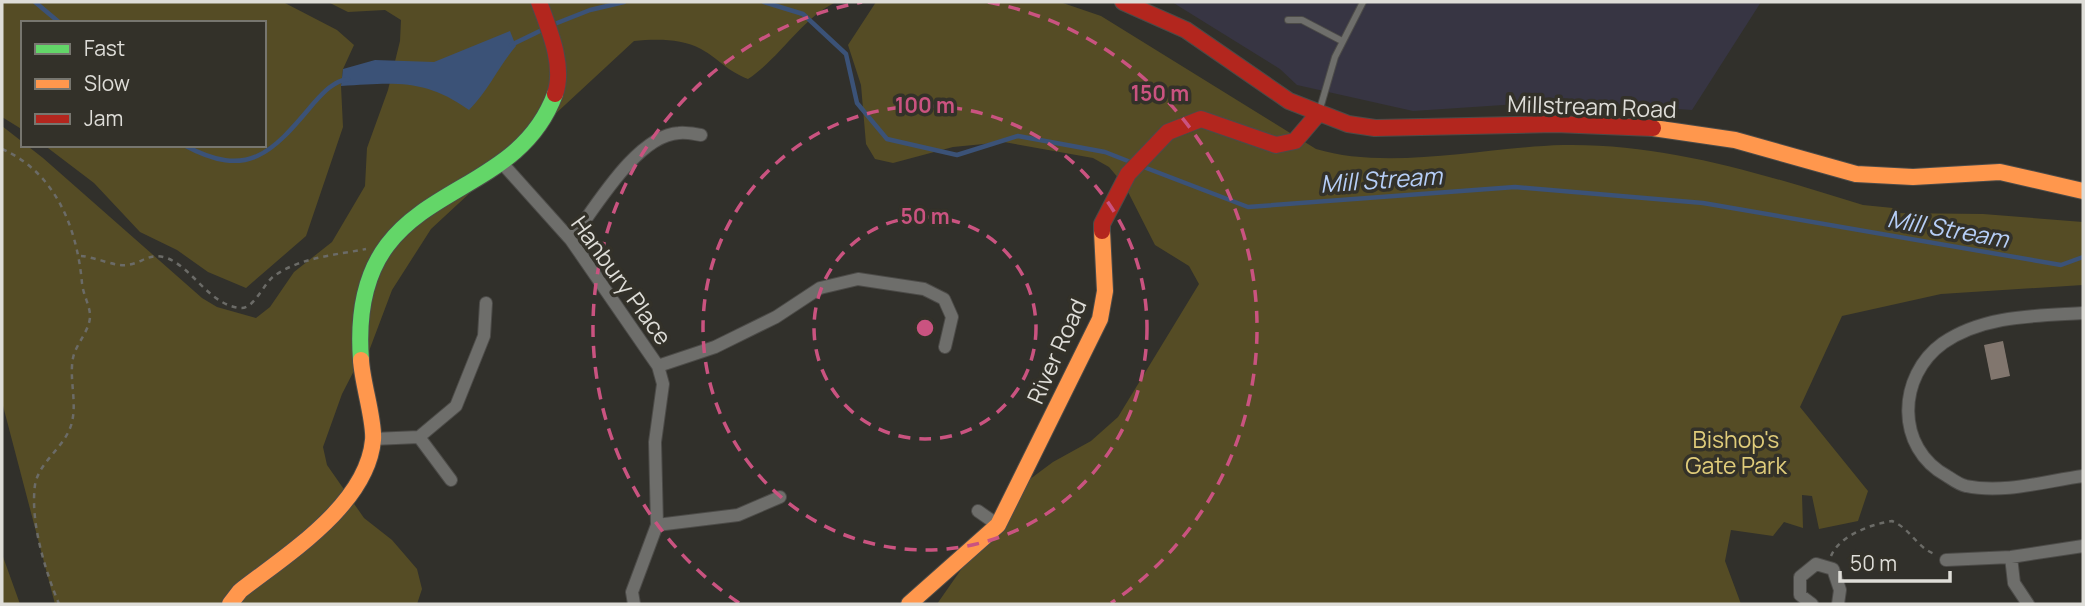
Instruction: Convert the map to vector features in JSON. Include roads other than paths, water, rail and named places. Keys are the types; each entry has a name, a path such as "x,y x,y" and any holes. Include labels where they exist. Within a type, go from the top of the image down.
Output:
{"street":[{"name":"Millstream Road","path":"1123,2 1186,30 1289,101 1318,114 1375,128 1555,124 1657,128 1734,140 1856,174 1891,178 2000,172 2083,191"},
{"path":"230,604 240,591 324,524 345,503 361,478 373,439 359,361 360,318 365,289 388,244 423,210 501,162 540,127 558,89 554,50 540,6"},
{"name":"River Road","path":"909,604 998,525 1100,319 1105,291 1102,224 1128,174 1168,132 1201,119 1276,145 1295,141 1318,114"},
{"path":"571,240 626,166 655,141 678,132 701,135"},
{"name":"Hanbury Place","path":"501,162 571,240 658,366 663,384 655,442 657,524 632,592 634,604"},
{"path":"658,366 715,347 776,317 820,288 858,279 924,289 944,299 952,317 945,347"},
{"path":"373,439 419,437 456,406 484,336 486,303"},
{"path":"2083,313 2015,317 1976,326 1943,343 1920,365 1909,391 1907,420 1917,448 1935,470 1964,486 1999,488 2083,476"},
{"path":"419,437 451,480"},
{"path":"657,524 738,515 780,497"},
{"path":"978,511 998,525"},
{"path":"1946,560 2011,557 2083,546"},
{"path":"2011,557 2014,583 2028,604"},
{"path":"1812,604 1800,595 1800,577 1816,564 1827,566 1838,576 1838,604"}],"lane":[{"path":"1318,114 1342,41 1363,2"},
{"path":"1287,20 1302,20 1342,41"}],"water":[{"path":"510,31 516,46 469,110 437,92 408,85 341,86 343,69 375,60 434,62"}],"waterway":[{"name":"Mill Stream","path":"35,2 58,21"},
{"name":"Mill Stream","path":"552,25 590,10 624,2"},
{"name":"Mill Stream","path":"764,2 803,14 846,54 857,103 887,139 957,155 1018,136 1105,152 1133,163"},
{"name":"Mill Stream","path":"511,45 544,29"},
{"name":"Mill Stream","path":"188,147 225,160 242,160 257,156 285,136 328,89 337,82 348,79"},
{"name":"Mill Stream","path":"1141,166 1248,207 1515,187 1703,203 2061,265 2083,257"}],"park label":[{"name":"Bishop's Gate Park","path":"1736,452"}]}
